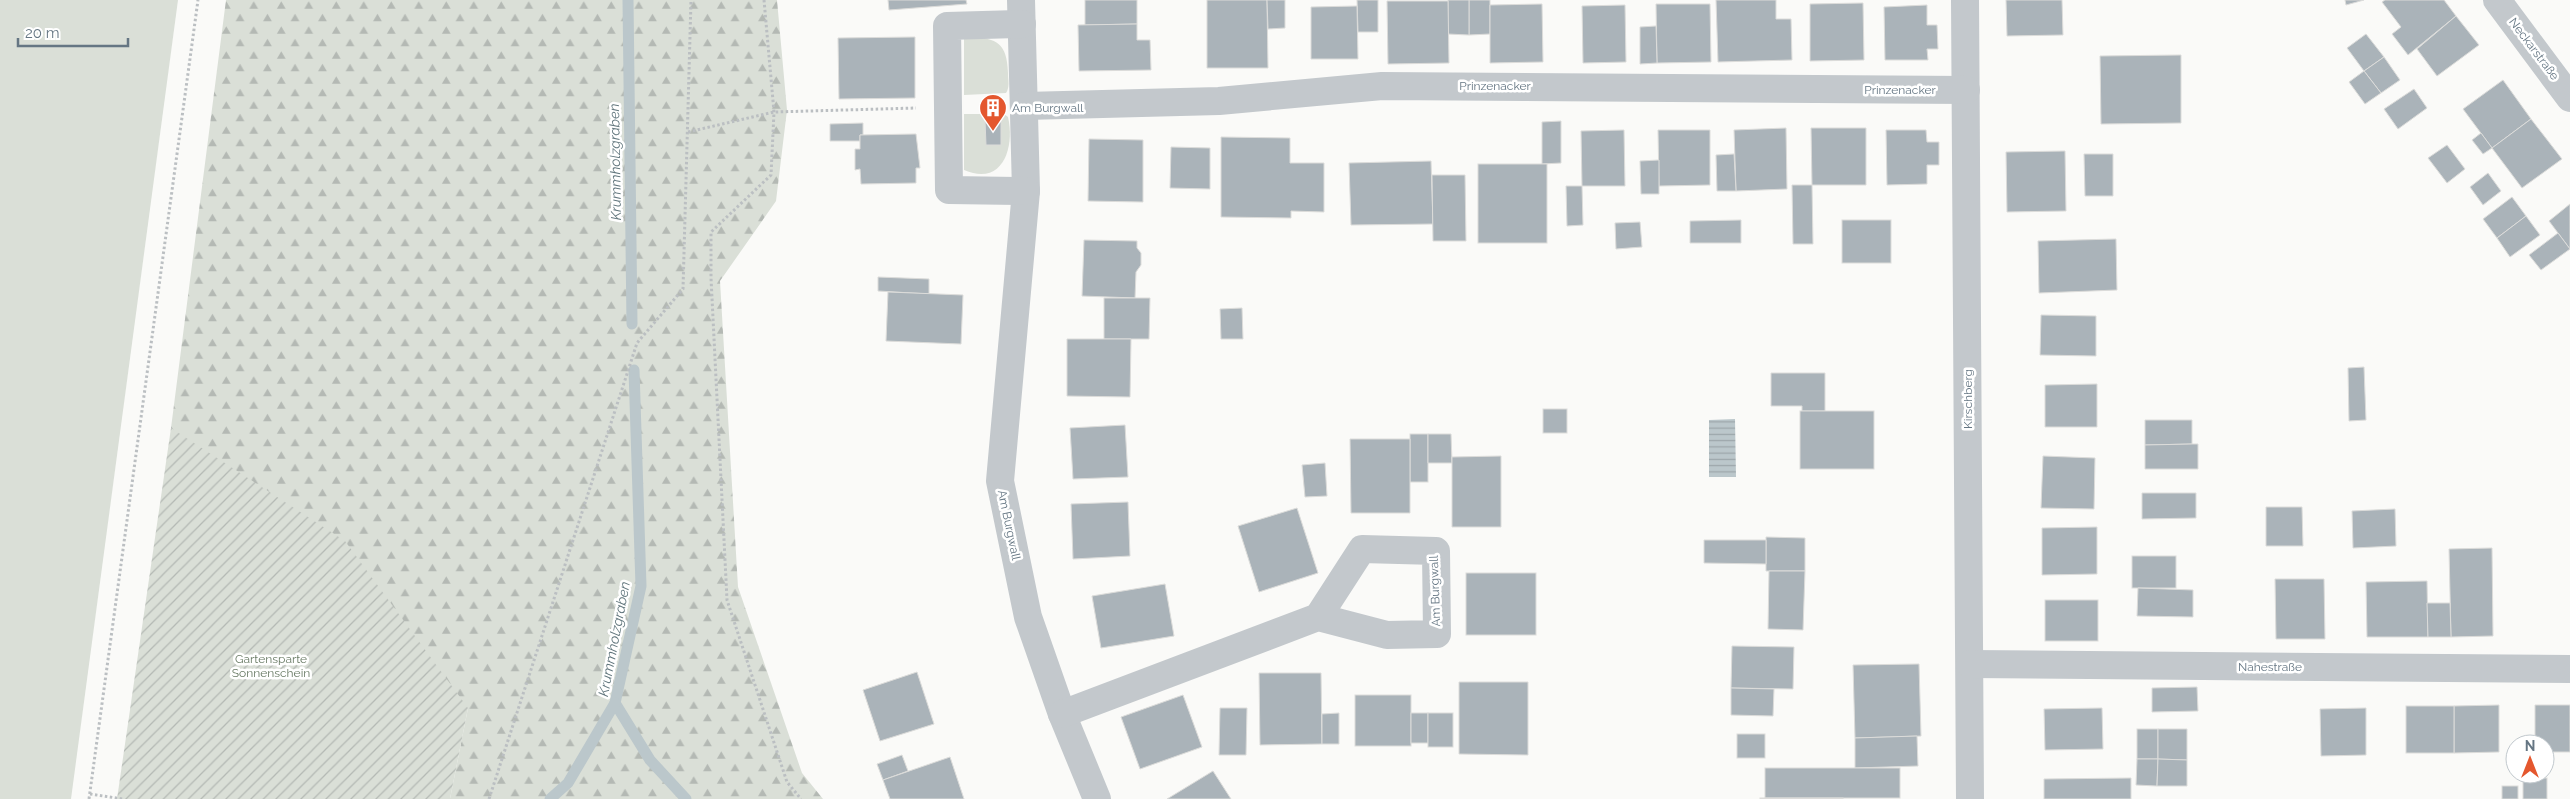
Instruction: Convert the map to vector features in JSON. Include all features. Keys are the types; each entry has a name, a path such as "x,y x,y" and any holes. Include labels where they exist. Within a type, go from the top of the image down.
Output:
{"street":[{"name":"Kirschberg","path":"1966,0 1970,799"},
{"name":"Neckarstraße","path":"2497,0 2570,98"},
{"name":"Am Burgwall","path":"1022,12 1026,191 1000,481 1028,617 1062,714 1097,799"},
{"path":"1022,12 947,26 947,107 949,190 1026,191"},
{"name":"Prinzenacker","path":"1025,106 1220,101 1382,86 1966,90"},
{"name":"Am Burgwall","path":"1362,549 1436,551 1437,634 1387,635 1318,617 1362,549"},
{"path":"1062,714 1318,617"},
{"name":"Nahestraße","path":"1970,664 2570,669"}],"path":[{"path":"89,799 198,0"},
{"path":"488,799 637,343 683,289 691,0"},
{"path":"764,0 774,112 771,175 711,232 712,288 727,600 787,782 801,799"},
{"path":"687,133 774,112 947,107"},
{"path":"90,794 124,799"}],"green space":[{"path":"0,0 178,0 71,799 0,799"},
{"path":"226,0 777,0 787,110 776,201 720,281 738,587 802,773 823,799 450,799 468,708 171,428"},
{"path":"964,38 983,38 991,40 1002,47 1007,62 1009,83 1006,93 964,95"},
{"path":"964,114 1004,114 1008,117 1010,140 1003,161 997,169 988,173 977,174 964,170"},
{"name":"Gartensparte Sonnenschein","path":"171,428 345,541 468,708 450,799 117,799"}],"shaded area":[{"path":"1735,419 1736,477 1709,477 1709,420"}],"building":[{"path":"888,0 966,0 967,4 889,10"},
{"path":"1085,0 1137,0 1137,24 1085,25"},
{"path":"1207,0 1267,0 1268,68 1207,68"},
{"path":"1267,0 1285,0 1285,28 1268,29"},
{"path":"1357,0 1378,0 1378,32 1358,32"},
{"path":"1448,0 1469,0 1469,35 1448,34"},
{"path":"1469,0 1490,0 1490,34 1469,35"},
{"path":"1716,0 1776,0 1776,19 1791,19 1792,60 1718,62"},
{"path":"2006,0 2062,0 2063,35 2007,36"},
{"path":"2345,0 2364,0 2346,5"},
{"path":"2385,0 2444,0 2456,16 2408,55 2392,34 2401,27 2382,2"},
{"path":"1387,1 1448,1 1449,63 1388,64"},
{"path":"1863,3 1864,60 1810,61 1810,4"},
{"path":"1542,4 1543,62 1490,63 1490,5"},
{"path":"1656,4 1710,4 1711,62 1657,63"},
{"path":"1625,5 1626,62 1583,63 1582,6"},
{"path":"1927,5 1927,25 1937,25 1938,49 1927,49 1928,60 1885,60 1884,7"},
{"path":"1357,6 1358,59 1311,59 1311,7"},
{"path":"2456,16 2479,45 2437,76 2417,49"},
{"path":"1137,24 1137,40 1150,40 1151,70 1079,71 1078,25"},
{"path":"1656,26 1657,63 1640,64 1640,27"},
{"path":"2366,34 2384,57 2364,71 2347,48"},
{"path":"915,37 915,98 839,99 838,38"},
{"path":"2181,55 2181,123 2101,124 2100,56"},
{"path":"2384,57 2400,80 2381,93 2364,71"},
{"path":"2364,71 2381,93 2365,104 2349,82"},
{"path":"2503,80 2531,119 2492,148 2463,109"},
{"path":"2414,89 2427,108 2398,129 2384,109"},
{"name":"Am Burgwall","path":"1001,119 1001,145 986,145 985,120"},
{"path":"2531,119 2562,159 2522,188 2492,148"},
{"path":"1561,121 1561,163 1542,164 1542,122"},
{"path":"863,123 863,135 860,135 860,141 830,141 830,124"},
{"path":"1786,128 1787,189 1736,191 1734,130"},
{"path":"1811,128 1866,128 1866,185 1812,185"},
{"path":"1624,130 1625,186 1582,186 1581,131"},
{"path":"1658,130 1710,130 1710,185 1659,186"},
{"path":"1886,130 1926,130 1927,142 1939,142 1939,165 1927,165 1927,184 1887,185"},
{"path":"2481,133 2492,148 2483,154 2472,140"},
{"path":"916,134 920,168 916,168 916,183 861,184 860,169 855,170 855,149 860,149 860,135"},
{"path":"1221,137 1290,138 1290,163 1324,163 1324,212 1291,211 1291,218 1221,217"},
{"path":"1089,139 1143,140 1143,202 1088,201"},
{"path":"2447,145 2465,169 2447,183 2428,158"},
{"path":"1171,147 1210,148 1210,189 1170,188"},
{"path":"2065,151 2066,211 2007,212 2006,152"},
{"path":"1734,154 1736,191 1717,191 1716,155"},
{"path":"2084,154 2113,154 2113,196 2085,196"},
{"path":"1659,160 1659,194 1641,194 1640,161"},
{"path":"1431,161 1433,224 1351,225 1349,163"},
{"path":"1478,164 1547,164 1547,243 1478,243"},
{"path":"2488,173 2501,191 2483,205 2470,187"},
{"path":"1432,175 1465,175 1466,241 1433,241"},
{"path":"1792,185 1812,185 1813,244 1793,244"},
{"path":"1566,186 1582,186 1583,225 1567,226"},
{"path":"2512,197 2526,216 2497,238 2483,219"},
{"path":"2570,204 2570,249 2549,221"},
{"path":"2526,216 2540,235 2510,257 2497,238"},
{"path":"1741,220 1741,243 1690,243 1690,221"},
{"path":"1842,220 1891,220 1891,263 1842,263"},
{"path":"1640,222 1642,247 1616,249 1615,223"},
{"path":"2558,233 2570,249 2541,270 2529,255"},
{"path":"2116,239 2117,290 2039,293 2038,241"},
{"path":"1084,240 1137,241 1137,248 1141,253 1141,265 1136,272 1135,298 1082,296"},
{"path":"878,277 929,279 929,294 878,291"},
{"path":"888,292 963,295 961,344 886,341"},
{"path":"1104,298 1150,298 1149,339 1104,339"},
{"path":"1242,308 1243,339 1221,339 1220,309"},
{"path":"2041,315 2096,316 2096,356 2040,355"},
{"path":"1067,339 1131,339 1130,397 1067,396"},
{"path":"2364,367 2366,420 2349,421 2348,368"},
{"path":"1771,373 1825,373 1825,411 1802,411 1802,406 1771,406"},
{"path":"2097,384 2097,427 2045,427 2045,385"},
{"path":"1543,409 1567,409 1567,433 1543,433"},
{"path":"1800,411 1874,411 1874,469 1800,469"},
{"path":"2145,420 2192,420 2192,444 2145,445"},
{"path":"1125,425 1128,477 1073,479 1070,428"},
{"path":"1410,434 1428,434 1428,482 1410,482"},
{"path":"1428,434 1451,434 1452,463 1428,463"},
{"path":"1350,439 1410,439 1410,513 1351,513"},
{"path":"2198,444 2198,469 2145,469 2145,445"},
{"path":"1501,456 1501,527 1452,527 1452,457"},
{"path":"2043,456 2095,458 2094,509 2041,508"},
{"path":"1325,463 1327,496 1305,497 1302,465"},
{"path":"2142,493 2196,493 2196,518 2142,519"},
{"path":"1128,502 1130,556 1073,559 1071,504"},
{"path":"2266,507 2302,507 2303,546 2266,546"},
{"path":"1297,508 1318,573 1259,592 1238,526"},
{"path":"2395,509 2396,546 2353,548 2352,511"},
{"path":"2097,527 2097,574 2042,575 2042,528"},
{"path":"1766,537 1805,538 1805,571 1766,571"},
{"path":"1704,540 1766,540 1766,564 1704,563"},
{"path":"2492,548 2493,636 2451,637 2449,549"},
{"path":"2132,556 2176,556 2176,588 2132,588"},
{"path":"1769,571 1805,571 1803,630 1768,629"},
{"path":"1466,573 1536,573 1536,635 1466,635"},
{"path":"2275,579 2324,579 2325,639 2276,639"},
{"path":"2427,581 2428,637 2367,637 2366,582"},
{"path":"1165,584 1174,636 1101,648 1092,596"},
{"path":"2138,588 2193,590 2193,617 2137,616"},
{"path":"2045,600 2098,600 2098,641 2045,641"},
{"path":"2427,603 2450,603 2451,637 2428,637"},
{"path":"1732,646 1794,647 1793,689 1731,688"},
{"path":"1919,664 1921,736 1855,738 1853,665"},
{"path":"917,672 934,724 880,741 863,690"},
{"path":"1259,673 1321,673 1322,744 1260,745"},
{"path":"1459,682 1528,682 1528,755 1459,754"},
{"path":"2197,687 2198,711 2152,712 2152,688"},
{"path":"1731,688 1774,689 1773,716 1731,715"},
{"path":"1183,695 1202,747 1140,769 1121,717"},
{"path":"1355,695 1411,695 1411,746 1355,746"},
{"path":"2499,705 2499,752 2454,753 2454,706"},
{"path":"2535,705 2570,705 2570,752 2555,752 2555,734 2535,734"},
{"path":"2406,706 2454,706 2454,753 2406,753"},
{"path":"1220,708 1247,708 1246,755 1219,755"},
{"path":"2102,708 2103,749 2045,750 2044,709"},
{"path":"2366,708 2366,755 2321,756 2320,709"},
{"path":"1339,713 1339,744 1322,744 1322,714"},
{"path":"1411,713 1428,713 1428,743 1411,743"},
{"path":"1428,713 1453,713 1453,747 1428,747"},
{"path":"2137,729 2158,729 2158,759 2137,759"},
{"path":"2158,729 2187,729 2187,760 2158,759"},
{"path":"1737,734 1765,734 1765,758 1737,758"},
{"path":"1917,736 1918,766 1855,768 1855,738"},
{"path":"902,755 908,771 883,780 877,764"},
{"path":"950,757 964,799 890,799 883,780"},
{"path":"2137,759 2158,759 2157,786 2136,785"},
{"path":"2158,759 2187,760 2187,786 2157,786"},
{"path":"1765,768 1900,768 1900,798 1765,798"},
{"path":"1213,771 1231,799 1167,799"},
{"path":"2131,778 2131,799 2044,799 2044,779"},
{"path":"2523,784 2547,784 2547,799 2523,799"},
{"path":"2502,786 2518,786 2518,799 2502,799"},
{"path":"1843,798 1843,799 1760,799"}],"waterway":[{"name":"Krummholzgraben","path":"628,0 632,324"},
{"name":"Krummholzgraben","path":"634,370 641,586 615,703 650,760 686,799"},
{"path":"550,799 568,783 615,703"}],"place":[{"name":"Am Burgwall","path":"993,132"}]}
